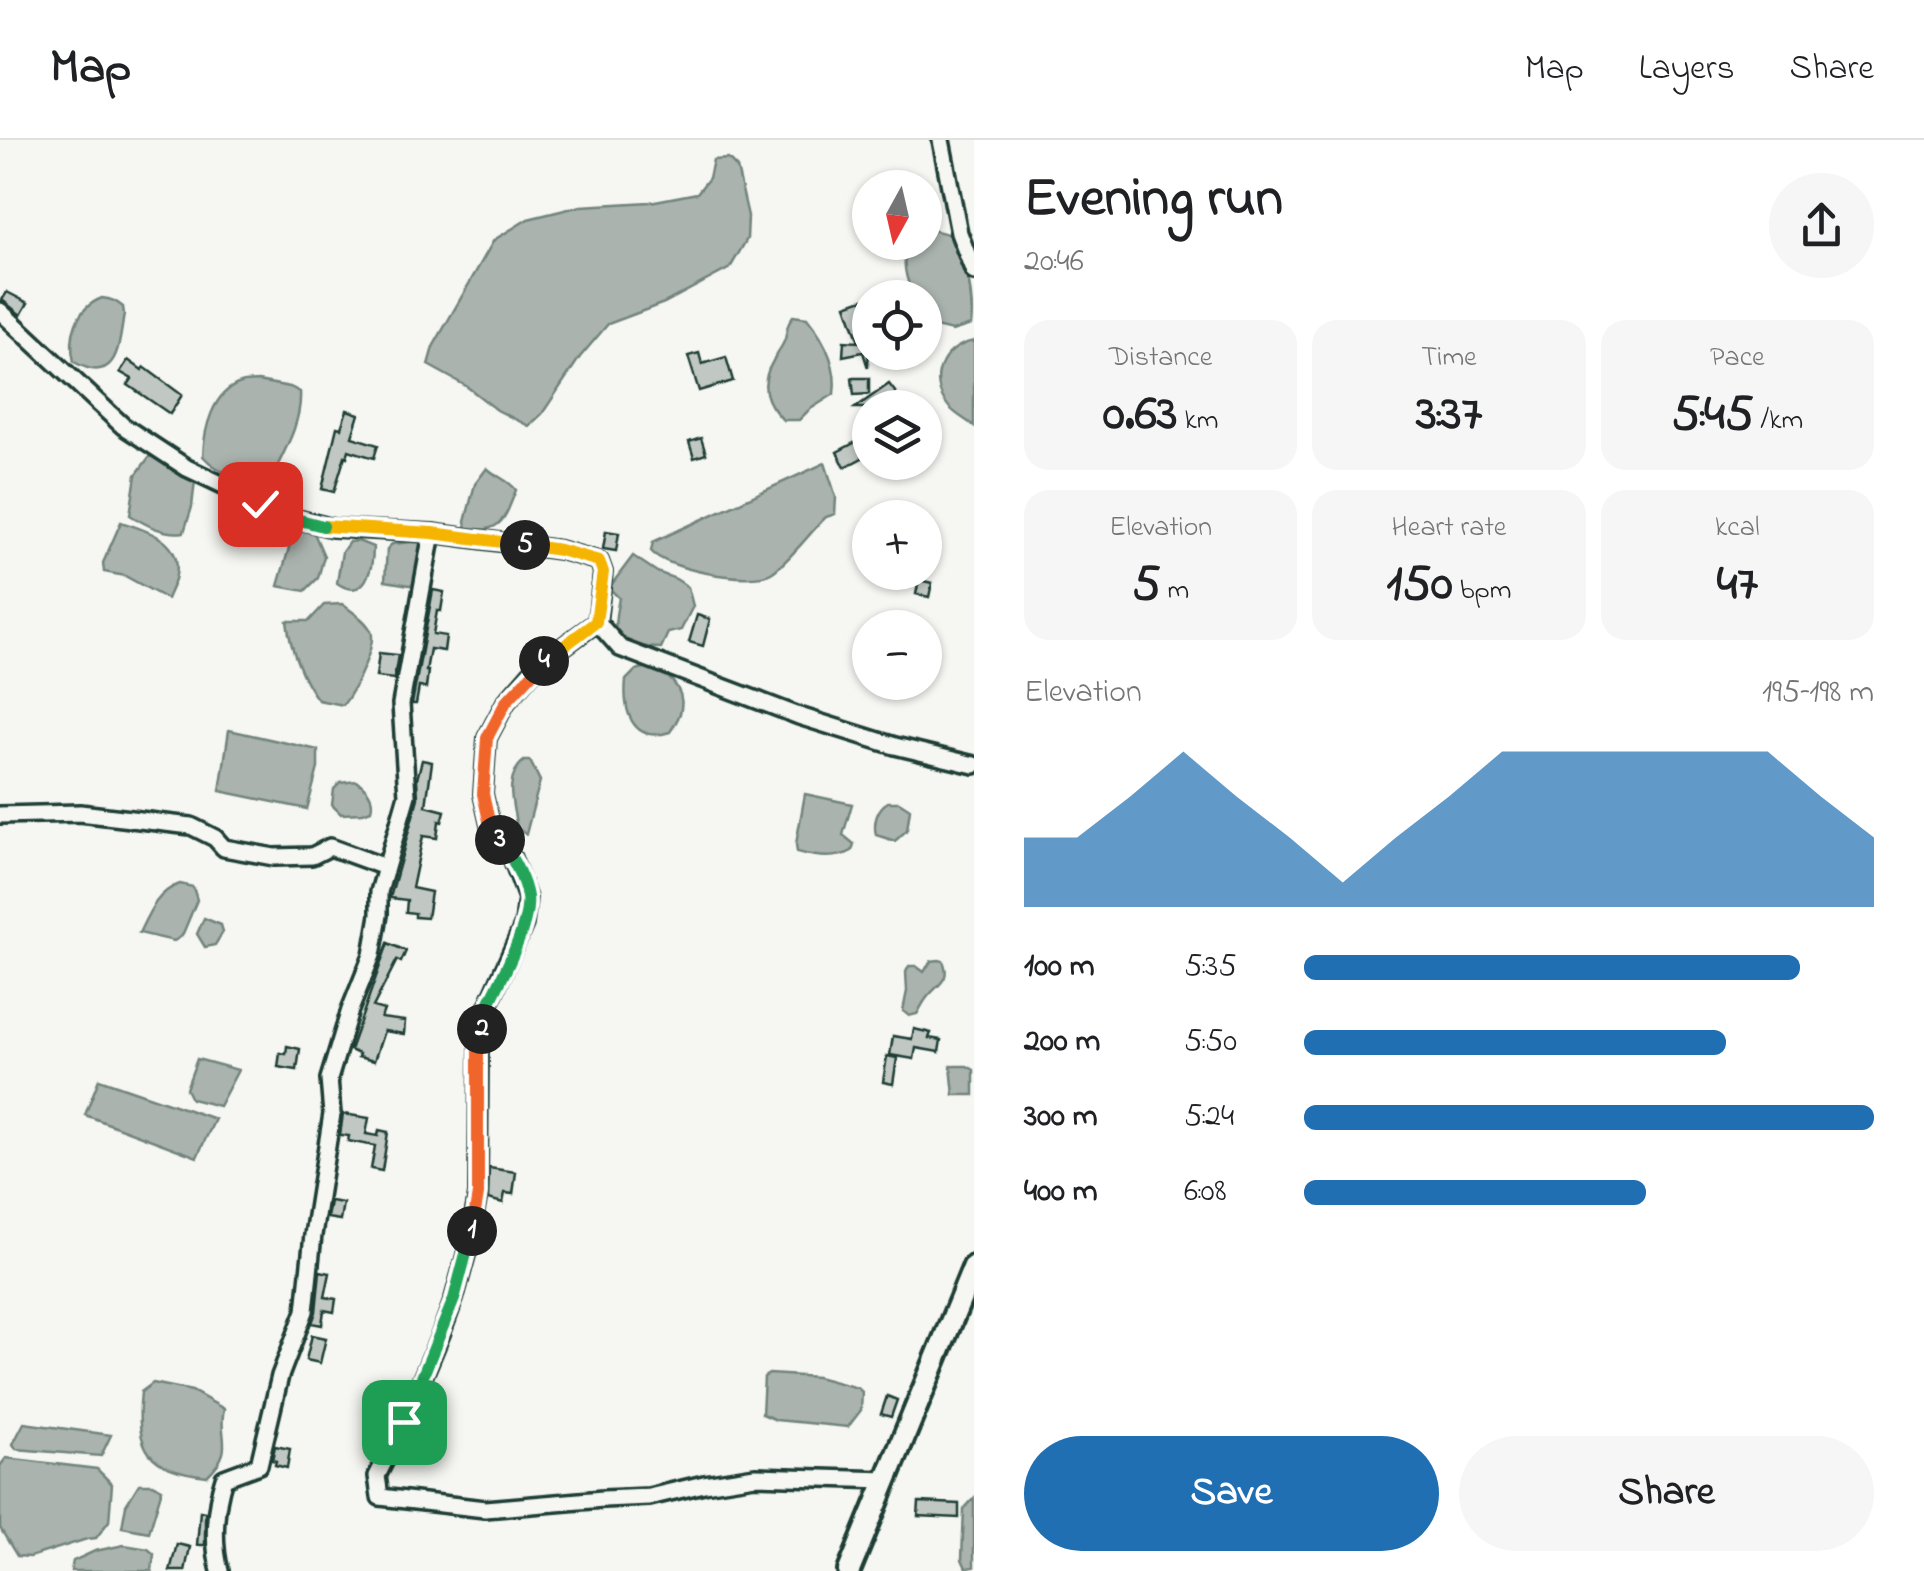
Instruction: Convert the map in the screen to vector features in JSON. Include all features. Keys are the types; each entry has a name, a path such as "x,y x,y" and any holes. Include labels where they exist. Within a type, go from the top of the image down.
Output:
{"street":[{"path":"941,140 959,233 974,272"},
{"path":"0,311 122,426 188,468 292,518 333,528 432,533 560,550 599,561 603,572 596,622 538,665 506,702 487,738 483,794 490,825 512,858 527,898 524,924 484,1014 478,1051 478,1194 469,1244 441,1334 377,1476 380,1497 485,1509 649,1497 756,1476 886,1480"},
{"path":"220,1571 216,1555 218,1497 224,1478 259,1465 280,1376 306,1311 332,1114 329,1078 372,955 379,915 378,892 407,796 400,704 432,533"},
{"path":"596,622 620,648 800,716 895,746 974,765"},
{"path":"0,815 80,812 172,823 191,826 215,838 224,848 274,857 312,856 330,847 385,867"},
{"path":"849,1571 974,1266"}],"shaded area":[{"path":"728,159 737,168 748,216 747,239 730,268 664,303 608,324 529,426 428,365 433,347 494,240 528,219 581,206 650,202 697,193 709,178 713,160"},
{"path":"942,233 947,234 960,250 968,276 971,325 952,331 942,329 942,280 908,280 905,260 942,260"},
{"path":"102,298 123,307 118,349 108,366 89,368 74,362 73,333 80,316"},
{"path":"793,316 807,318 824,344 835,384 834,394 799,420 783,420 768,399 765,385"},
{"path":"974,341 974,426 949,407 939,386 938,376 946,357"},
{"path":"258,381 300,392 294,427 269,483 225,472 203,456 205,435 216,403 231,388"},
{"path":"157,455 195,480 184,532 162,531 130,515 136,475 149,457"},
{"path":"825,463 836,497 835,514 826,517 771,573 745,577 708,573 673,564 651,551 653,542"},
{"path":"487,468 516,490 495,526 467,528 465,522 475,484"},
{"path":"121,522 160,538 174,553 176,575 167,599 125,576 104,572 103,563"},
{"path":"295,527 314,533 324,556 318,578 305,591 278,586"},
{"path":"349,542 373,547 371,565 361,586 347,588 337,583 342,552"},
{"path":"420,542 425,549 416,586 385,581 387,549 392,544"},
{"path":"633,556 688,587 693,606 681,630 668,633 661,648 627,642 617,633 619,598 609,588"},
{"path":"342,604 366,623 372,638 363,669 343,705 318,700 312,692 294,652 287,621 309,621 324,605"},
{"path":"648,667 667,677 680,694 680,712 670,732 647,733 639,729 629,713 626,680 636,670"},
{"path":"229,730 318,750 318,768 307,809 220,791"},
{"path":"524,761 530,761 540,781 526,834 517,828 511,792 513,775"},
{"path":"357,781 371,797 371,810 341,814 332,805 334,789 340,783"},
{"path":"805,794 852,804 843,835 854,844 852,851 825,857 797,852"},
{"path":"888,802 899,802 910,809 907,830 895,841 876,835 877,816"},
{"path":"180,884 193,887 197,900 182,936 174,941 139,933 160,897"},
{"path":"204,918 221,925 223,932 215,945 205,947 197,934"},
{"path":"931,961 943,961 946,973 942,982 917,1014 909,1016 903,1011 909,966 924,972"},
{"path":"197,1059 238,1070 219,1106 191,1099 186,1089"},
{"path":"951,1066 974,1070 974,1095 954,1095"},
{"path":"99,1079 215,1119 197,1157 85,1115"},
{"path":"764,1377 817,1377 858,1388 862,1392 861,1410 848,1427 776,1420 762,1414"},
{"path":"153,1383 192,1391 224,1409 224,1450 207,1476 171,1468 149,1453 140,1429 141,1392"},
{"path":"24,1423 111,1435 101,1456 16,1449 13,1444"},
{"path":"6,1458 97,1469 112,1484 109,1521 96,1538 30,1557 17,1556 0,1528 0,1466"},
{"path":"139,1484 162,1489 149,1532 122,1527 126,1505"},
{"path":"974,1498 974,1567 966,1568 962,1559 964,1509"},
{"path":"124,1545 148,1549 154,1554 152,1571 71,1571 73,1561"}],"building":[{"path":"7,292 28,303 21,315 2,300"},
{"path":"844,341 852,342 852,354 843,356"},
{"path":"699,353 702,364 726,357 733,381 699,391 688,356"},
{"path":"128,360 182,395 170,414 128,385 132,379 120,372"},
{"path":"852,378 869,378 869,390 853,390"},
{"path":"347,410 359,414 352,437 378,445 374,458 349,450 334,492 322,489 337,427 341,428"},
{"path":"701,438 706,454 694,458 689,442"},
{"path":"852,444 852,463 845,467 837,452"},
{"path":"606,531 619,533 616,551 603,549"},
{"path":"433,590 444,592 433,634 446,636 444,651 430,649 426,688 419,687 416,704 412,704"},
{"path":"917,590 930,590 929,597 916,594"},
{"path":"697,615 710,619 703,646 689,642"},
{"path":"379,653 398,655 394,679 376,677"},
{"path":"422,760 432,762 426,806 445,811 437,838 423,836 412,888 431,892 427,918 406,912 407,900 390,898 418,798"},
{"path":"388,943 406,951 401,962 397,960 373,1007 384,1010 381,1018 405,1021 404,1034 384,1031 374,1061 358,1057 350,1050"},
{"path":"914,1029 941,1040 939,1052 916,1048 914,1059 890,1055 893,1036 912,1039"},
{"path":"287,1046 300,1049 297,1070 278,1067 280,1053 286,1054"},
{"path":"887,1056 897,1058 893,1084 883,1082"},
{"path":"343,1114 369,1118 366,1134 378,1136 379,1130 388,1132 382,1171 371,1169 375,1146 348,1141 349,1136 340,1135"},
{"path":"489,1168 516,1172 513,1194 505,1193 503,1203 488,1199"},
{"path":"330,1201 343,1203 340,1220 327,1218"},
{"path":"320,1271 330,1273 325,1297 336,1299 334,1312 324,1310 322,1325 312,1323"},
{"path":"312,1335 326,1338 320,1363 306,1360"},
{"path":"887,1396 897,1400 891,1417 881,1414"},
{"path":"275,1446 290,1449 287,1468 272,1460"},
{"path":"919,1502 959,1504 959,1518 918,1516"},
{"path":"200,1511 205,1512 205,1545 197,1545"},
{"path":"177,1544 190,1547 185,1571 170,1571"}],"route":[{"path":"260,504 292,518 333,528 432,533 560,550 599,561 603,572 596,622 538,665 506,702 487,738 483,794 490,825 512,858 527,898 524,924 484,1014 478,1051 478,1194 469,1244 454,1299 404,1422"}]}
